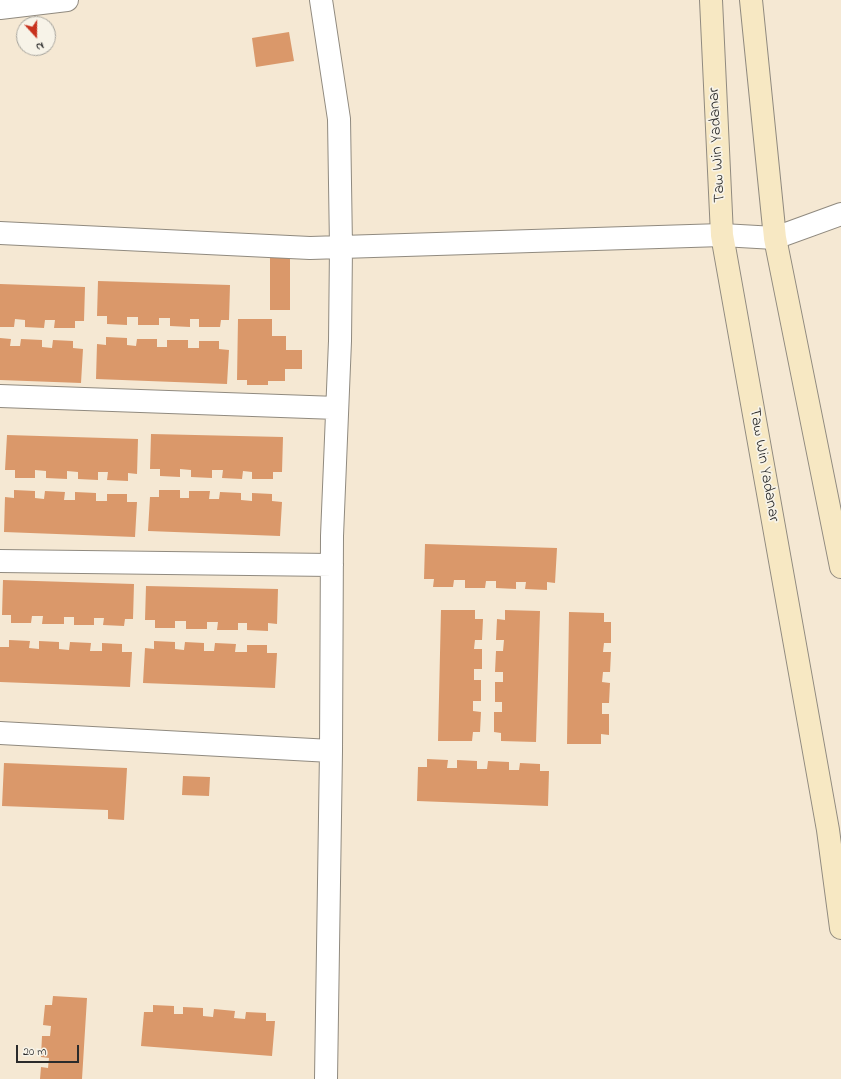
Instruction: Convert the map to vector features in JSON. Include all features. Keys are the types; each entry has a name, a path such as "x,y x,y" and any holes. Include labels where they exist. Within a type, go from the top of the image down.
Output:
{"main road":[{"name":"Taw Win Yadanar","path":"711,0 722,236 835,830 841,928"},
{"path":"750,0 775,238 841,568"}],"street":[{"path":"0,8 67,0"},
{"path":"321,0 339,119 341,247 340,341 332,565 326,1079"},
{"path":"0,234 310,248 722,236 775,238 841,214"},
{"path":"0,396 337,408"},
{"path":"0,561 332,565"},
{"path":"0,733 331,751"}],"building":[{"path":"289,32 294,61 256,67 252,38"},
{"path":"270,258 290,258 290,310 270,310"},
{"path":"98,281 230,285 229,320 221,320 220,327 199,327 199,319 190,319 190,327 170,326 170,318 159,318 159,325 138,325 138,317 127,317 127,325 107,324 107,316 97,316"},
{"path":"0,284 85,287 84,321 75,321 75,328 54,328 55,320 45,320 44,328 25,327 25,320 15,319 14,327 0,327"},
{"path":"238,319 272,319 272,336 286,336 286,350 302,350 302,369 285,369 285,381 268,381 268,385 247,385 247,380 237,380"},
{"path":"106,337 127,338 127,345 136,346 137,339 157,339 157,347 167,347 167,340 188,340 188,348 199,348 199,341 219,341 219,349 229,350 227,384 96,379 97,344 106,345"},
{"path":"0,338 11,339 10,346 20,346 21,339 42,340 42,347 52,348 53,340 73,341 73,348 83,349 81,383 0,380"},
{"path":"151,434 283,437 282,472 273,472 273,479 252,479 252,472 243,471 242,479 222,478 223,470 212,470 212,478 191,477 191,470 180,469 180,477 160,476 160,469 150,469"},
{"path":"7,435 138,439 137,474 128,473 128,481 107,480 108,472 98,472 98,480 78,479 78,472 67,471 67,479 46,478 46,471 35,470 35,478 15,478 15,470 5,470"},
{"path":"14,490 35,491 35,498 44,499 45,491 65,492 64,500 75,500 75,492 96,493 96,501 107,501 107,494 127,494 127,502 137,502 135,537 4,532 5,497 14,498"},
{"path":"159,490 180,490 180,498 189,498 189,491 210,491 209,499 219,499 220,492 241,493 241,500 252,501 252,493 272,494 272,501 282,502 280,536 148,531 150,497 159,497"},
{"path":"425,544 557,548 555,583 547,582 547,590 525,589 526,582 516,582 516,589 496,588 496,581 486,581 485,588 465,588 465,580 454,580 453,587 433,587 434,579 424,579"},
{"path":"3,580 134,584 133,619 125,619 124,626 103,625 104,618 94,618 94,625 74,625 74,617 64,617 64,624 42,624 43,616 32,616 31,623 11,623 11,615 2,615"},
{"path":"146,586 278,589 277,624 268,623 268,631 247,630 247,623 238,623 238,630 217,630 218,622 207,622 207,629 186,629 186,621 175,621 175,628 155,628 155,620 145,620"},
{"path":"441,610 475,610 475,619 483,619 482,640 475,640 474,649 482,649 482,669 474,669 474,680 481,680 481,701 473,701 473,711 481,712 480,732 473,732 472,741 438,741"},
{"path":"505,610 540,611 536,742 501,741 501,733 494,732 494,712 502,712 502,702 495,702 495,682 503,682 503,672 495,672 496,651 503,651 504,640 496,640 497,619 505,620"},
{"path":"569,612 604,613 604,622 611,622 611,643 604,643 603,652 611,652 610,672 603,672 602,682 610,683 609,703 602,703 602,714 609,714 609,735 601,734 601,744 567,744"},
{"path":"9,640 30,641 29,648 39,649 39,641 59,642 59,649 69,650 70,642 91,643 90,651 102,651 102,643 122,644 122,652 132,652 130,687 0,682 0,647 9,647"},
{"path":"154,641 175,642 175,649 184,650 185,642 204,643 204,651 214,651 215,643 236,644 235,652 247,652 247,645 267,645 267,653 277,653 275,688 143,683 145,648 154,649"},
{"path":"427,759 448,760 447,768 457,768 457,760 477,761 477,769 487,769 488,761 509,762 509,770 519,770 520,763 540,764 540,771 549,771 548,806 417,801 418,767 427,767"},
{"path":"4,763 127,768 124,820 108,819 108,810 2,806"},
{"path":"183,776 210,777 209,796 182,795"},
{"path":"53,996 87,998 82,1079 40,1079 41,1067 48,1068 49,1058 41,1057 42,1036 50,1036 51,1026 43,1025 45,1005 52,1005"},
{"path":"153,1005 174,1006 174,1014 183,1014 183,1007 203,1008 203,1016 213,1017 214,1009 235,1011 234,1018 245,1019 246,1012 266,1013 266,1021 275,1021 272,1056 141,1046 144,1012 153,1012"}]}
